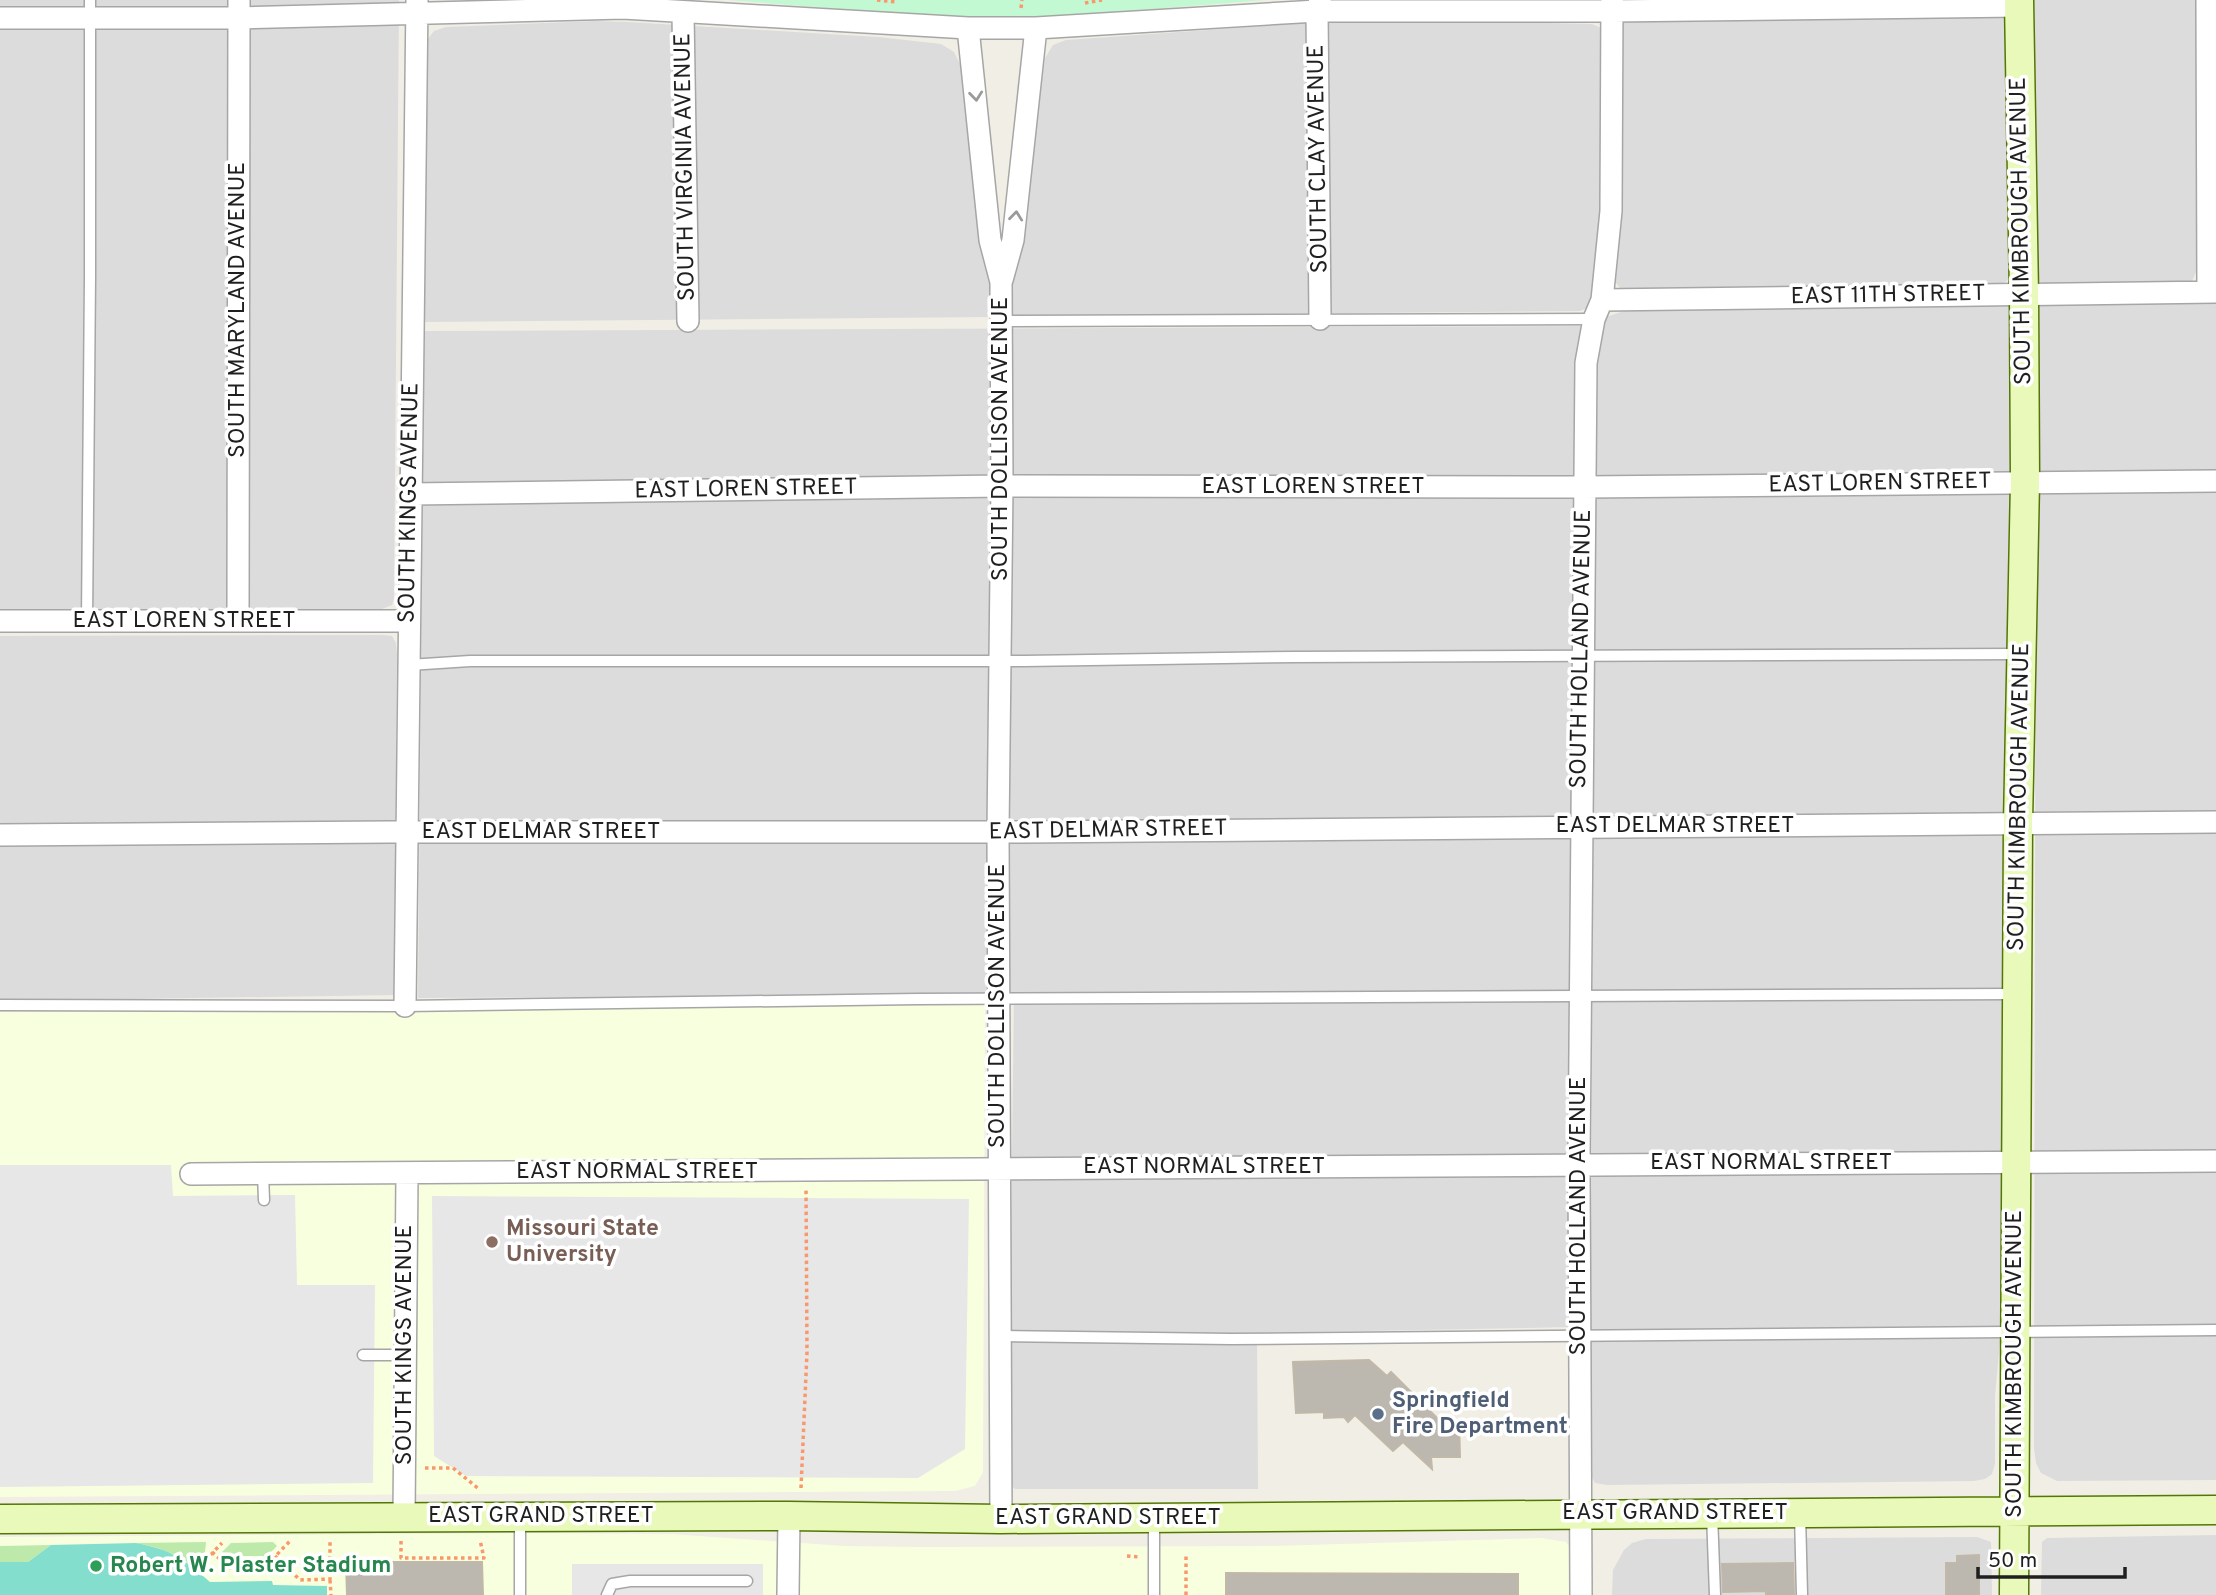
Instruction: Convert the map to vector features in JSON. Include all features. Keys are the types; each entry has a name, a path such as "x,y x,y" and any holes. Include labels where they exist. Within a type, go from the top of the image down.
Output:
{"main road":[{"name":"SOUTH KIMBROUGH AVENUE","path":"2014,1595 2018,823 2025,482 2025,294 2019,3"},
{"name":"EAST GRAND STREET","path":"0,1519 402,1527 520,1517 789,1516 1001,1519 2216,1510"}],"street":[{"path":"2207,0 2212,292"},
{"path":"0,18 90,9 623,4 683,13 968,28 1036,27 1318,5 2019,3"},
{"name":"SOUTH CLAY AVENUE","path":"1318,5 1320,319"},
{"name":"SOUTH HOLLAND AVENUE","path":"1581,1595 1579,1164 1586,363 1598,310 1611,211 1612,5"},
{"name":"SOUTH KINGS AVENUE","path":"405,1006 417,7"},
{"name":"SOUTH MARYLAND AVENUE","path":"238,9 238,621"},
{"name":"SOUTH VIRGINIA AVENUE","path":"683,13 688,321"},
{"name":"SOUTH DOLLISON AVENUE","path":"1001,282 1013,240 1036,27"},
{"name":"SOUTH DOLLISON AVENUE","path":"968,28 990,240 1001,282 1002,486 998,832 1001,1519"},
{"name":"EAST 11TH STREET","path":"1598,310 2025,294 2212,292"},
{"name":"EAST LOREN STREET","path":"410,494 1002,486 1584,487 2216,481"},
{"name":"EAST LOREN STREET","path":"0,621 409,621"},
{"name":"EAST DELMAR STREET","path":"0,835 998,832 2216,822"},
{"name":"EAST NORMAL STREET","path":"191,1174 2216,1161"},
{"name":"SOUTH KINGS AVENUE","path":"402,1527 407,1174"},
{"path":"788,1595 789,1516"}],"lane":[{"path":"86,621 90,9"},
{"path":"1001,321 1320,319 1598,310"},
{"path":"409,664 470,661 1000,661 2022,654"},
{"path":"0,1005 405,1006 2017,994"},
{"path":"263,1174 264,1200"},
{"path":"1000,1335 1231,1339 2216,1330"},
{"path":"363,1355 405,1355"},
{"path":"1712,1512 1715,1595"},
{"path":"1800,1513 1802,1595"},
{"path":"520,1517 520,1595"},
{"path":"1154,1518 1154,1595"},
{"path":"607,1595 612,1584 630,1581 747,1581"}],"path":[{"path":"1021,0 1021,8"},
{"path":"801,1488 807,1352 806,1170"},
{"path":"425,1468 453,1468 479,1489"},
{"path":"402,1527 401,1558 484,1558 480,1538"},
{"path":"212,1552 230,1568 264,1568 293,1538"},
{"path":"330,1538 331,1595"},
{"path":"196,1570 226,1539"},
{"path":"1186,1555 1186,1595"},
{"path":"275,1556 300,1580 330,1579"},
{"path":"1127,1556 1141,1557"}],"shaded area":[{"path":"0,0 399,0 392,605 377,611 0,613"},
{"path":"1621,0 2005,0 2010,274 2007,281 1999,285 1621,289 1616,283 1615,274"},
{"path":"2031,0 2198,0 2196,272 2192,281 2184,286 2051,286 2036,279"},
{"path":"1362,19 1592,24 1601,28 1604,39 1602,217 1592,299 1587,308 1580,311 1012,316 1013,285 1045,58 1053,45 1066,40"},
{"path":"595,21 878,37 941,44 954,52 960,64 963,81 979,228 991,285 991,317 424,322 427,40 434,31 446,27"},
{"path":"2050,302 2216,302 2216,1480 2057,1481 2041,1473 2036,1463 2036,312 2040,305"},
{"path":"2010,304 2013,311 2002,1322 1995,1395 1995,1464 1992,1474 1985,1479 1974,1481 1595,1483 1590,1465 1595,377 1601,328 1606,317 1627,310"},
{"path":"1584,326 1572,1327 1257,1333 1258,1489 1015,1489 1010,1484 1008,1473 1014,994 418,998 424,331"},
{"path":"0,636 392,636 397,654 394,995 0,1001"},
{"name":"Missouri State University","path":"985,1005 983,1472 975,1486 955,1491 0,1497 0,1012"},
{"path":"0,1165 171,1165 173,1196 295,1195 297,1285 375,1285 373,1483 0,1487"},
{"path":"432,1196 969,1199 965,1449 918,1478 466,1476 434,1456"},
{"path":"671,1534 845,1546 919,1547 1272,1546 1541,1538 1566,1542 1573,1551 1574,1595 0,1595 0,1537"},
{"path":"2216,1535 2216,1595 2041,1595 2042,1542 2047,1538"},
{"path":"1977,1537 1991,1542 1992,1595 1612,1595 1613,1570 1624,1550 1632,1543 1646,1539"},
{"name":"Robert W. Plaster Stadium","path":"136,1543 176,1556 210,1582 272,1581 273,1585 327,1586 327,1595 0,1595 0,1562 28,1562 51,1545"},
{"path":"572,1564 763,1564 763,1595 572,1595"}],"green space":[{"path":"729,0 1266,0 1038,18 940,17"},
{"path":"206,1542 205,1552 192,1566 166,1551 136,1543"},
{"path":"273,1542 277,1546 267,1556 236,1556 231,1561 222,1552 231,1543"},
{"path":"51,1545 28,1562 0,1562 0,1546"}],"building":[{"name":"Springfield Fire Department","path":"1369,1360 1387,1376 1391,1372 1440,1421 1459,1421 1460,1457 1431,1457 1432,1469 1403,1442 1393,1451 1355,1415 1348,1422 1344,1417 1324,1418 1324,1412 1296,1413 1293,1362"},
{"path":"1979,1555 1979,1595 1946,1595 1946,1563 1957,1563 1957,1556"},
{"path":"346,1562 482,1562 483,1595 347,1595"},
{"path":"1793,1563 1794,1595 1766,1595 1766,1591 1723,1592 1722,1564"},
{"path":"1226,1573 1518,1574 1518,1595 1226,1595"}],"place":[{"name":"Missouri State University","path":"492,1242"},
{"name":"Springfield Fire Department","path":"1378,1414"},
{"name":"Robert W. Plaster Stadium","path":"96,1566"}]}
